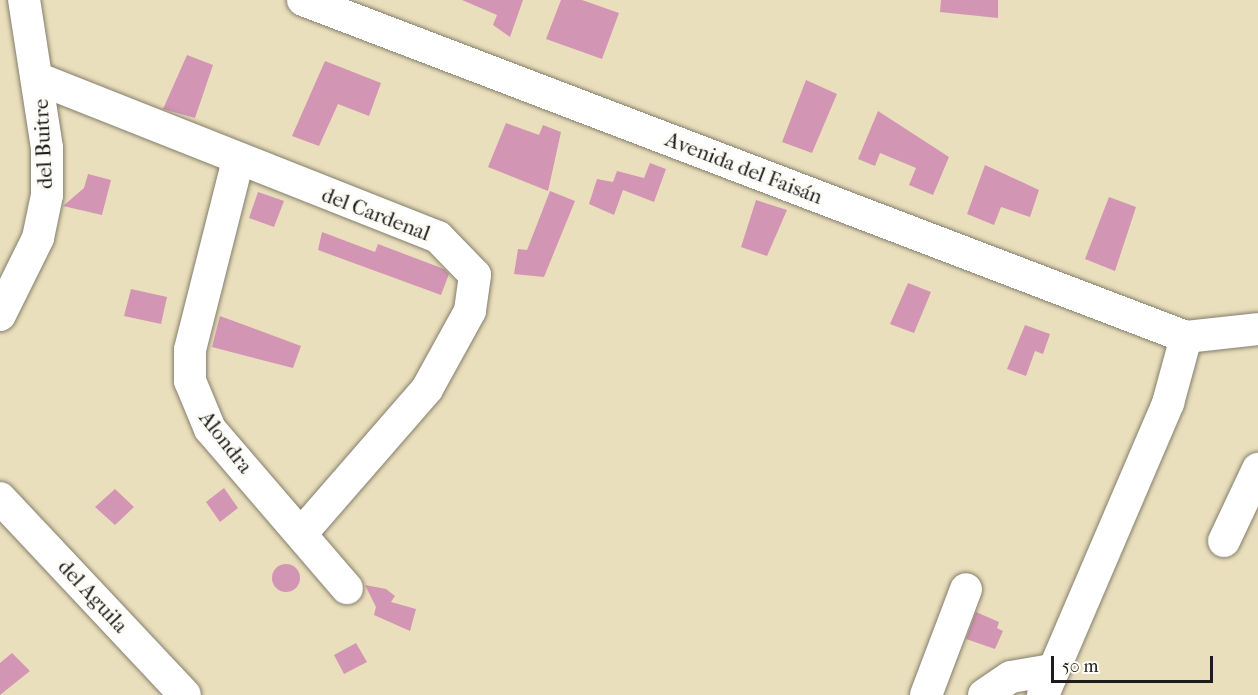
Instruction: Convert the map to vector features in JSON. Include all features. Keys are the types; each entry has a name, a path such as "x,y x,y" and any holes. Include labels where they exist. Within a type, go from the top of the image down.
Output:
{"street":[{"name":"del Buitre","path":"0,315 38,238 47,195 39,79 24,0"},
{"name":"Avenida del Faisán","path":"310,1 1186,337"},
{"name":"del Cardenal","path":"39,79 238,160 438,237 475,274 470,311 427,389 302,533"},
{"name":"Alondra","path":"238,160 190,350 190,381 210,429 302,533 347,588"},
{"path":"984,695 1011,677 1047,683 1168,403 1186,337 1258,329"},
{"path":"1224,541 1258,469"},
{"name":"del Aguila","path":"0,498 185,695"},
{"path":"926,695 966,590"}],"building":[{"path":"462,0 523,0 510,37 493,25 497,15"},
{"path":"561,0 582,0 619,13 602,59 546,39"},
{"path":"941,0 998,0 998,18 940,12"},
{"path":"187,55 213,65 195,118 163,109"},
{"path":"325,61 381,83 369,116 338,104 319,146 292,136"},
{"path":"806,80 837,94 812,153 782,142"},
{"path":"878,111 949,157 933,195 909,185 916,168 880,153 875,166 858,159"},
{"path":"506,123 539,135 543,125 561,132 548,191 488,167"},
{"path":"650,163 666,169 654,202 623,190 614,215 589,204 597,179 613,182 617,171 644,178"},
{"path":"985,165 1039,190 1030,217 1001,207 994,225 967,214"},
{"path":"88,174 111,180 102,215 63,206 84,188"},
{"path":"550,191 575,201 544,277 514,274 518,249 527,250"},
{"path":"258,192 284,201 274,227 249,218"},
{"path":"1109,197 1136,207 1115,271 1085,259"},
{"path":"756,200 787,210 767,256 741,247"},
{"path":"322,232 375,252 378,244 444,269 449,274 441,295 318,250"},
{"path":"908,283 931,292 914,333 890,324"},
{"path":"131,289 167,297 161,324 124,316"},
{"path":"220,316 301,346 293,368 212,347"},
{"path":"1025,325 1050,334 1043,354 1035,351 1026,376 1007,369"},
{"path":"224,488 238,508 220,522 206,502"},
{"path":"115,489 134,507 115,525 95,507"},
{"path":"286,564 296,568 300,578 296,588 286,592 276,588 272,578 276,568"},
{"path":"365,585 386,589 395,596 391,602 416,609 410,631 374,615 376,607"},
{"path":"976,612 999,622 997,628 1003,631 995,649 966,639"},
{"path":"356,643 367,662 344,674 334,655"},
{"path":"12,653 30,671 0,695 0,663"}]}
